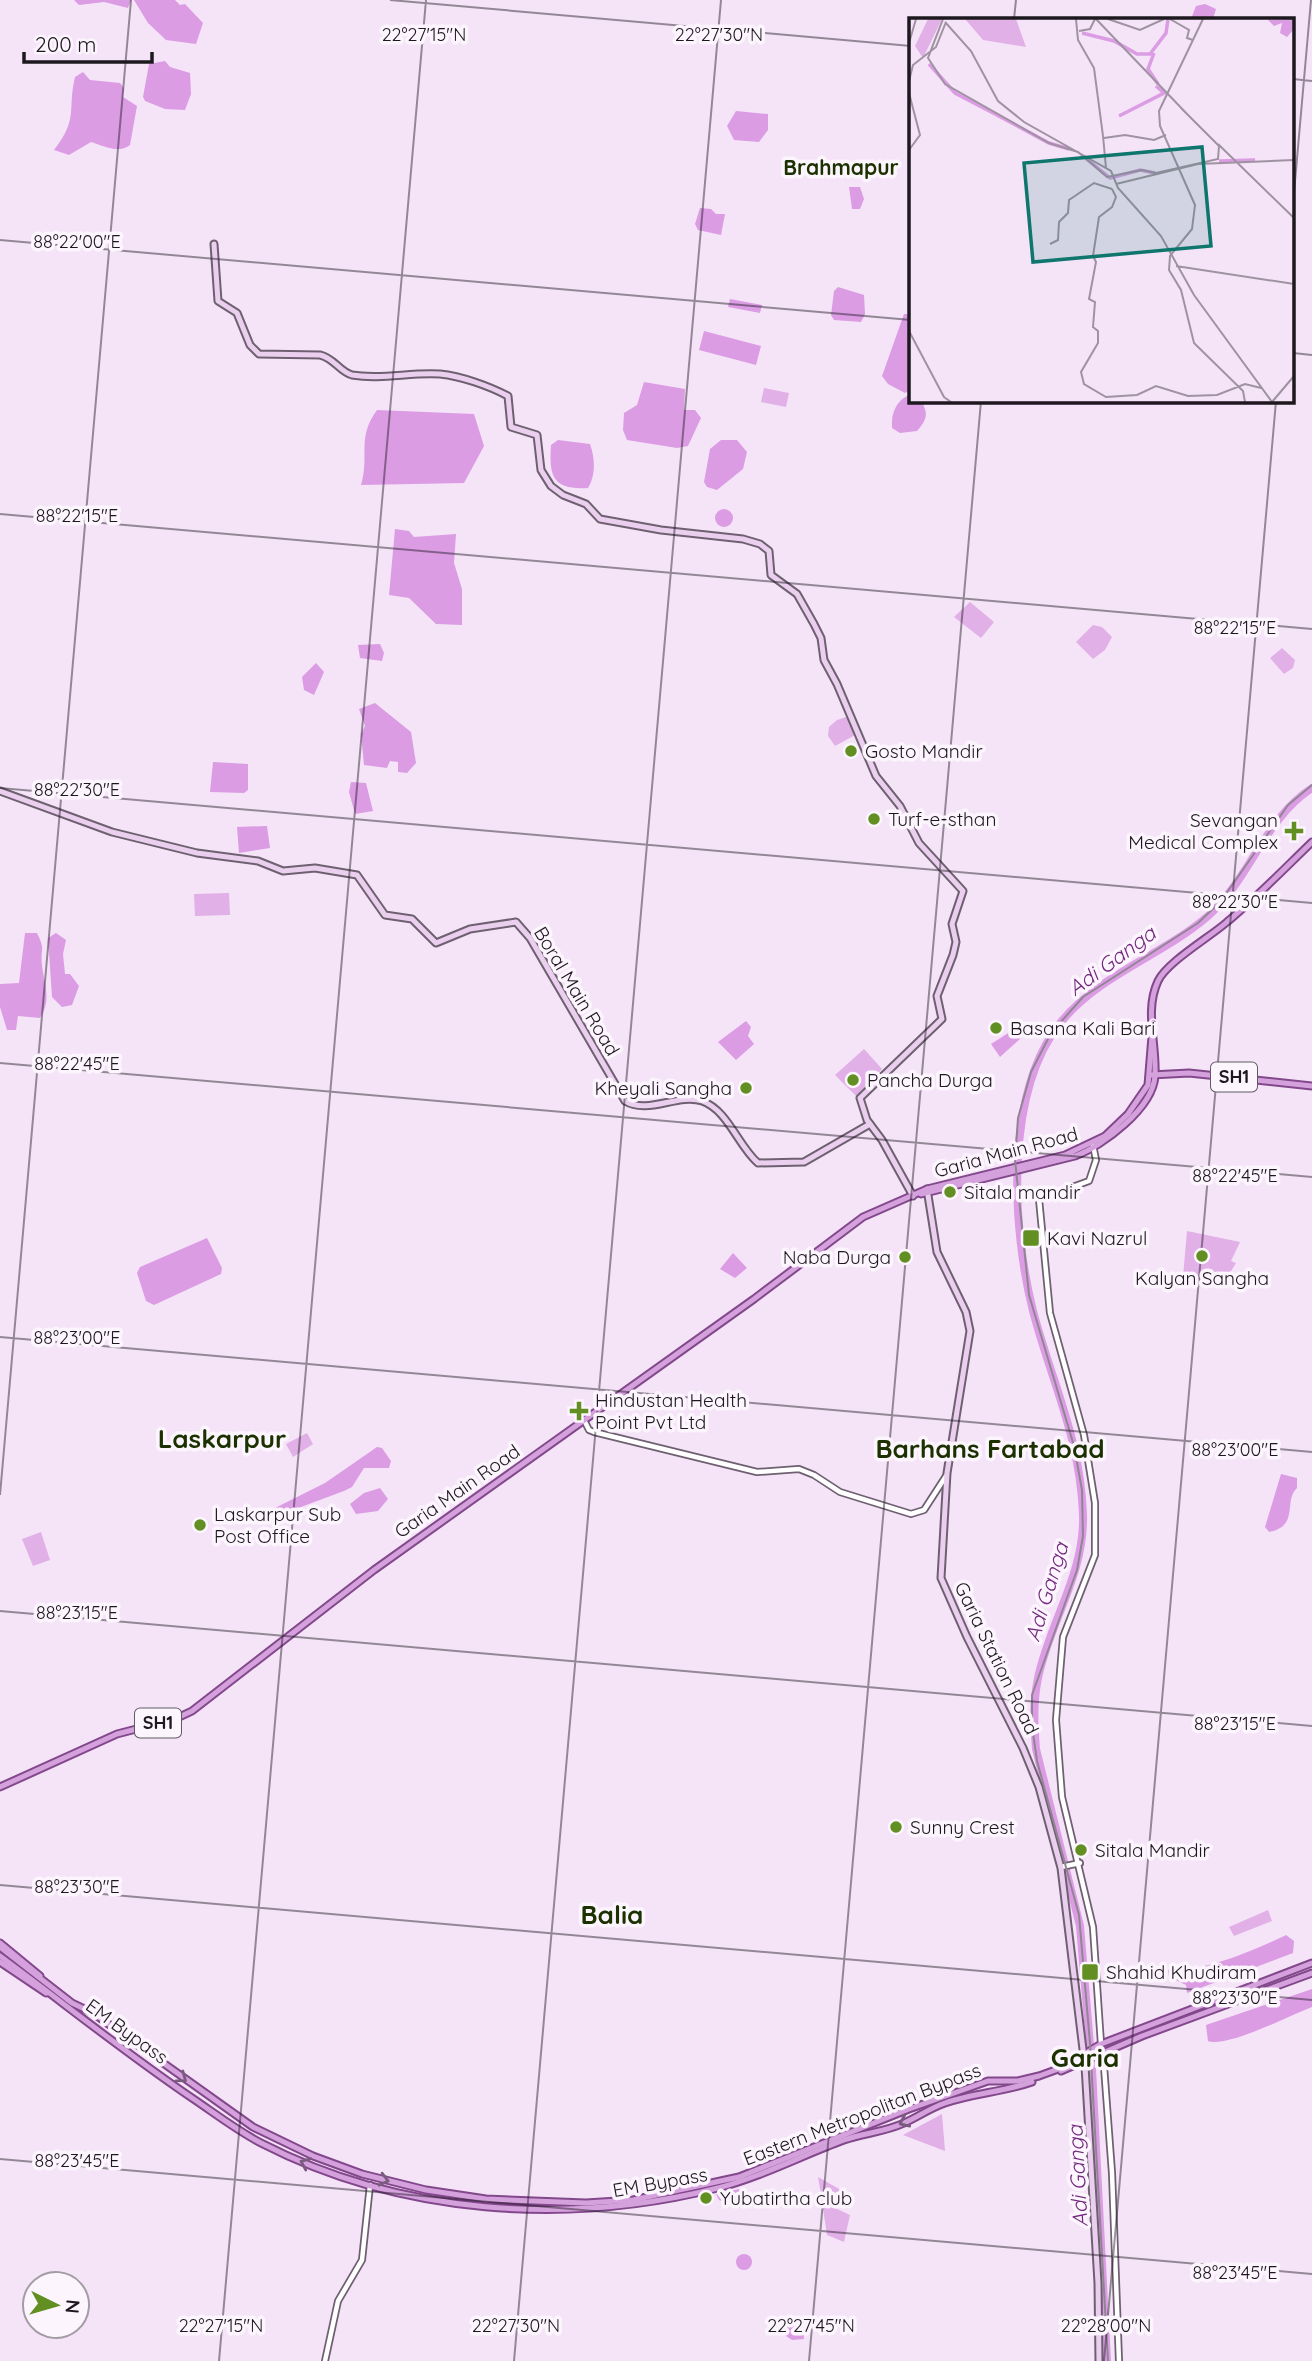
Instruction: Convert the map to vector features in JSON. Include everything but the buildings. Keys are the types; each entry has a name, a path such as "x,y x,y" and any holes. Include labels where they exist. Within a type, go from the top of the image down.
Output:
{"main road":[{"path":"214,244 218,301 237,313 250,345 259,354 320,355 329,357 349,374 377,378 440,374 496,391 508,396 511,427 537,435 541,470 551,486 563,495 586,504 600,519 661,530 726,536 766,547 771,575 797,594 821,638 824,660 876,776 900,806 919,843 962,887 952,924 956,942 937,996 942,1019 935,1029 872,1083 860,1101 870,1124 913,1196"},
{"name":"Boral Main Road","path":"0,792 112,832 197,853 258,861 283,871 315,869 357,875 384,914 412,919 434,943 470,929 516,922 530,938 625,1101 644,1105 702,1101 720,1114 758,1163 804,1162 870,1124"},
{"path":"1153,1075 1151,1016 1158,980 1237,913 1312,842"},
{"name":"SH1","path":"1153,1075 1189,1073 1312,1086"},
{"name":"Garia Main Road","path":"0,1787 117,1734 175,1719 192,1711 374,1570 754,1299 859,1220 877,1209 925,1192 1093,1146 1135,1108 1153,1075"},
{"name":"Garia Station Road","path":"925,1192 937,1252 966,1312 970,1331 947,1475 941,1556 944,1588 1023,1748 1039,1787 1061,1867 1080,1998 1086,2062 1098,2283 1099,2361"},
{"path":"0,1945 34,1969 46,1983"},
{"name":"Eastern Metropolitan Bypass","path":"0,1945 37,1981"},
{"name":"Eastern Metropolitan Bypass","path":"0,1956 37,1981 46,1983 71,2006 93,2013 253,2127 313,2156 362,2174 426,2190 486,2199 556,2204 634,2200 739,2178 909,2109 946,2100 988,2081 1018,2081 1039,2077 1084,2053"},
{"path":"0,1962 43,1993 49,1993"},
{"path":"1084,2053 1100,2044 1312,1964"},
{"name":"EM Bypass","path":"37,1981 49,1993 71,2006 228,2124 309,2166 422,2198 519,2209 587,2209 649,2203 741,2181 859,2134 903,2124 946,2100 1020,2086 1086,2062 1312,1973"},
{"path":"362,2174 362,2182"}],"street":[{"path":"1093,1146 1094,1167 1086,1184 1039,1199 1050,1313 1084,1435 1096,1517 1095,1555 1063,1637 1056,1694 1056,1738 1062,1797 1080,1863 1093,1927 1100,2044"},
{"path":"584,1420 589,1430 594,1432 757,1472 799,1469 814,1475 840,1492 911,1514 924,1510 947,1475"},
{"path":"1061,1867 1080,1863"},
{"path":"1101,2054 1113,2193 1119,2361"},
{"path":"324,2361 338,2301 362,2260 370,2185"}],"shaded area":[{"path":"74,0 131,0 128,8 104,2 79,5"},
{"path":"134,0 175,0 180,5 185,4 203,23 196,44 166,40 148,23"},
{"path":"1205,4 1216,9 1213,18 1191,18 1196,6"},
{"path":"165,61 170,67 190,73 191,94 185,110 165,109 145,101 143,97 149,64"},
{"path":"83,72 90,80 120,83 124,88 123,97 137,106 130,145 125,148 116,149 91,142 69,155 54,150 70,122 75,77"},
{"path":"736,111 768,114 768,130 759,142 734,140 727,126"},
{"path":"849,187 860,187 864,199 860,209 852,209"},
{"path":"700,208 711,209 716,214 725,214 721,235 698,230 695,224"},
{"path":"838,287 864,295 865,314 861,322 834,320 831,315 834,291"},
{"path":"730,299 762,305 760,313 728,307"},
{"path":"904,314 909,314 909,390 905,393 888,384 882,376"},
{"path":"704,331 761,346 756,365 699,350"},
{"path":"644,382 685,389 684,410 695,410 701,418 688,446 677,448 627,440 623,430 624,413 637,405"},
{"path":"764,388 789,393 786,407 761,402"},
{"path":"909,395 909,402 922,402 926,416 917,431 900,433 892,428 892,417 901,401"},
{"path":"377,410 474,414 484,446 464,483 361,485 365,439"},
{"path":"558,440 590,444 594,466 588,488 567,486 555,479 551,465 551,445"},
{"path":"721,440 737,440 747,452 743,469 717,490 707,487 704,482 710,449"},
{"path":"720,509 728,509 733,518 731,525 720,527 715,522 715,514"},
{"path":"395,529 409,531 414,537 456,534 454,563 462,589 462,625 436,624 409,598 389,595"},
{"path":"970,602 994,622 981,638 954,617"},
{"path":"1093,625 1102,627 1112,637 1105,650 1093,659 1076,642"},
{"path":"380,644 384,653 382,661 360,658 358,645"},
{"path":"1282,648 1295,660 1293,668 1284,674 1270,658"},
{"path":"316,663 324,672 314,695 304,690 302,677"},
{"path":"375,703 411,732 416,763 407,773 398,772 398,762 390,761 387,768 364,765 361,734 365,726 359,709"},
{"path":"849,716 857,734 835,746 828,736 829,727 837,720"},
{"path":"213,762 248,764 248,790 244,793 210,792"},
{"path":"351,782 366,783 373,811 355,814 349,792"},
{"path":"267,826 270,848 239,853 237,827"},
{"path":"229,893 230,915 195,916 194,894"},
{"path":"25,933 37,933 41,943 46,1005 40,1018 18,1016 16,1030 7,1030 0,1007 0,984 19,983"},
{"path":"56,933 66,940 63,954 65,974 70,974 79,986 72,1005 62,1007 52,997 48,938"},
{"path":"746,1021 751,1027 748,1036 754,1044 736,1060 718,1042"},
{"path":"1013,1030 1020,1039 1000,1057 991,1044"},
{"path":"864,1049 882,1069 856,1096 835,1075"},
{"path":"1187,1231 1240,1242 1231,1261 1236,1263 1225,1281 1209,1277 1206,1282 1183,1277"},
{"path":"207,1238 222,1268 221,1274 154,1305 146,1301 137,1273 140,1267"},
{"path":"733,1253 747,1268 735,1278 720,1269"},
{"path":"307,1433 313,1444 293,1457 286,1444"},
{"path":"377,1447 382,1448 391,1461 389,1468 364,1468 352,1487 266,1520 267,1512 325,1483"},
{"path":"1281,1474 1297,1478 1297,1488 1293,1493 1288,1519 1279,1529 1269,1532 1265,1527"},
{"path":"380,1488 388,1499 378,1511 356,1514 350,1504 364,1493"},
{"path":"41,1532 50,1560 33,1566 22,1539"},
{"path":"1268,1910 1272,1921 1234,1936 1229,1927"},
{"path":"1286,1935 1294,1941 1293,1953 1187,1993 1186,1985 1169,1977 1168,1970 1175,1967 1214,1964"},
{"path":"1312,1989 1312,2007 1229,2040 1208,2041 1206,2025"},
{"path":"942,2114 945,2151 903,2135"},
{"path":"818,2177 841,2190 836,2202 821,2194"},
{"path":"739,2189 744,2192 740,2208 719,2200 716,2194"},
{"path":"822,2202 850,2215 844,2242 827,2235"},
{"path":"744,2254 750,2256 750,2268 744,2270 738,2268 736,2262 738,2256"},
{"path":"789,2322 803,2329 804,2339 792,2340 783,2334 784,2323"}],"waterway":[{"name":"Adi Ganga","path":"1107,2361 1092,2069 1080,1926 1036,1749 1034,1722 1038,1678 1043,1657 1073,1577 1082,1536 1083,1514 1081,1486 1071,1435 1040,1337 1026,1278 1018,1202 1022,1122 1030,1085 1043,1051 1061,1022 1094,991 1171,943 1208,916 1235,885 1281,816 1312,788"}],"railway":[{"path":"1108,2361 1090,2043 1079,1915 1037,1761 1032,1726 1032,1695 1077,1570 1083,1536 1082,1490 1074,1446 1029,1295 1015,1160 1018,1118 1031,1072 1051,1033 1083,997 1198,923 1221,901 1288,805 1312,785"}],"place":[{"name":"Gosto Mandir","path":"851,751"},
{"name":"Turf-e-sthan","path":"874,819"},
{"name":"Sevangan Medical Complex","path":"1294,831"},
{"name":"Basana Kali Bari","path":"996,1028"},
{"name":"Pancha Durga","path":"853,1080"},
{"name":"Kheyali Sangha","path":"746,1088"},
{"name":"Sitala mandir","path":"950,1192"},
{"name":"Kavi Nazrul","path":"1031,1238"},
{"name":"Kalyan Sangha","path":"1202,1256"},
{"name":"Naba Durga","path":"905,1257"},
{"name":"Hindustan Health Point Pvt Ltd","path":"579,1411"},
{"name":"Laskarpur Sub Post Office","path":"200,1525"},
{"name":"Sunny Crest","path":"896,1827"},
{"name":"Sitala Mandir","path":"1081,1850"},
{"name":"Shahid Khudiram","path":"1090,1972"},
{"name":"Yubatirtha club","path":"706,2198"}],"district":[{"name":"Brahmapur","path":"841,168"},
{"name":"Laskarpur","path":"222,1439"},
{"name":"Barhans Fartabad","path":"990,1449"},
{"name":"Balia","path":"612,1915"},
{"name":"Garia","path":"1085,2058"}]}
